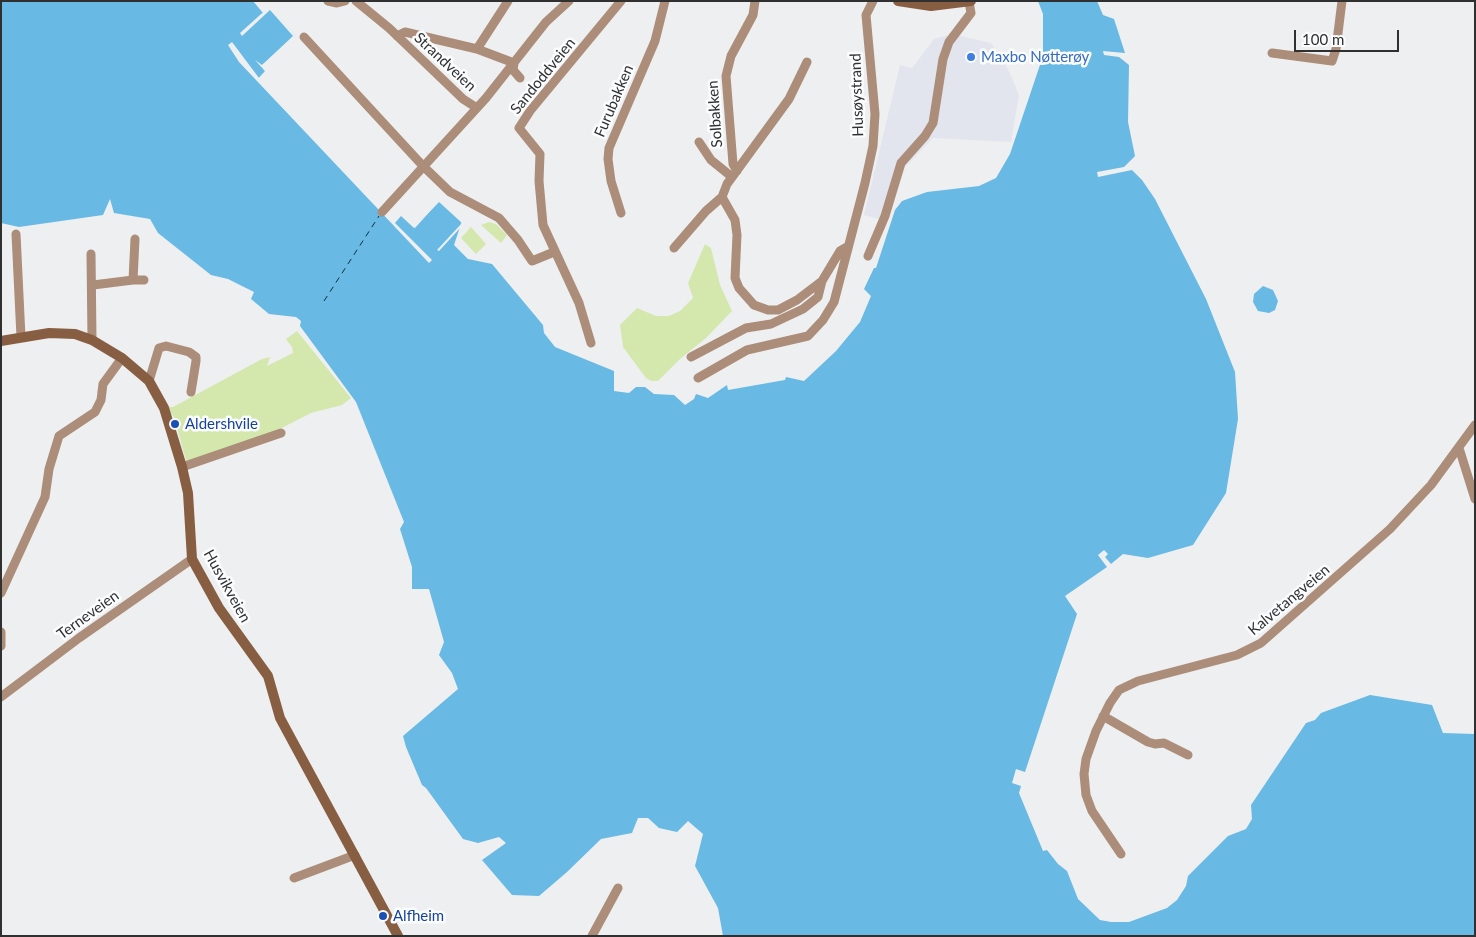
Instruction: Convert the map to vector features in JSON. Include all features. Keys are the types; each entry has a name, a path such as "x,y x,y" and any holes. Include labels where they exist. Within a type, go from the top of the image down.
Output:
{"main road":[{"path":"898,1 930,6 970,2"},
{"name":"Husvikveien","path":"1,341 67,333 92,340 122,358 149,381 164,408 182,467 188,493 192,559 219,608 268,676 280,718 398,936"}],"street":[{"path":"328,1 337,3 345,1"},
{"name":"Strandveien","path":"356,1 397,36 463,99 477,108"},
{"name":"Strandveien","path":"477,49 508,1"},
{"name":"Strandveien","path":"382,212 477,108 546,22 569,1"},
{"name":"Sandoddveien","path":"591,343 579,303 554,252 544,225 539,181 540,154 523,135 520,128 530,111 621,1"},
{"name":"Furubakken","path":"621,213 611,181 608,159 609,148 654,41 665,1"},
{"name":"Solbakken","path":"734,174 726,76 731,56 753,14 755,1"},
{"name":"Husøystrand","path":"698,378 747,350 805,338 813,332 834,302 847,246 865,183 872,146 875,114 866,15 873,1"},
{"path":"1272,54 1332,61 1336,49 1342,1"},
{"path":"868,256 885,216 901,163 925,136 933,123 943,59 949,42 971,13 970,2"},
{"name":"Strandveien","path":"397,36 405,32 477,49 514,63"},
{"path":"304,37 423,166 450,192 499,218 532,260 554,252"},
{"path":"674,248 706,211 722,197 734,174 789,99 807,62"},
{"path":"514,63 513,70 520,78"},
{"path":"699,142 711,160 734,174"},
{"path":"722,197 735,220 737,235 735,278 738,288 754,305 768,310 778,310 797,300 822,281"},
{"path":"16,234 21,338"},
{"path":"133,280 135,239"},
{"name":"Husøystrand","path":"691,357 746,328 771,324 803,309 818,296 822,281 840,251 847,246"},
{"path":"92,254 92,340"},
{"path":"92,285 144,280"},
{"path":"149,381 159,348 166,346 189,352 196,357 191,392"},
{"path":"1,593 45,497 59,436 95,412 101,400 103,384 122,358"},
{"name":"Kalvetangveien","path":"1121,854 1092,811 1084,788 1086,760 1103,716 1119,690 1131,683 1237,655 1261,643 1390,529 1431,485 1475,425"},
{"path":"182,467 281,433"},
{"path":"1459,448 1475,499"},
{"name":"Terneveien","path":"1,697 79,638 192,559"},
{"path":"1,632 2,644"},
{"path":"1103,716 1148,742 1154,744 1164,743 1188,755"},
{"path":"294,878 355,855"},
{"path":"592,936 618,888"}],"shaded area":[{"path":"952,34 991,43 1008,69 1019,95 1011,142 933,138 905,167 887,221 864,215 900,65 912,68 934,39"}],"green space":[{"path":"489,222 496,224 507,235 501,243 481,225"},
{"path":"471,227 486,244 476,254 461,238"},
{"path":"705,244 711,248 720,285 732,311 706,338 680,359 658,381 651,381 646,378 623,347 620,325 637,308 656,316 669,316 680,311 693,298 688,283"},
{"path":"297,331 351,398 342,405 311,413 272,433 187,464 174,417 167,407 173,407 262,359 270,357 267,366 293,353 292,347 286,339"}],"water":[{"path":"1,1 253,1 263,13 270,7 296,36 261,66 265,71 257,80 393,223 401,215 415,228 439,201 462,221 454,245 468,259 492,264 543,325 544,333 555,347 614,371 614,391 629,393 636,387 645,387 654,394 674,395 685,405 694,399 696,394 708,398 727,385 728,390 785,380 786,377 804,381 836,351 860,322 871,296 864,289 874,268 876,268 895,210 902,201 927,192 979,186 996,178 1010,154 1043,56 1043,14 1038,1 1097,1 1103,15 1114,19 1125,53 1103,51 1104,55 1119,57 1129,65 1128,122 1135,156 1124,167 1097,172 1098,177 1132,170 1142,180 1155,199 1206,299 1235,372 1238,419 1226,493 1193,545 1148,558 1123,554 1111,564 1105,557 1108,554 1104,550 1098,555 1107,567 1065,596 1077,614 1025,772 1016,769 1012,783 1021,786 1019,793 1043,851 1047,850 1058,864 1067,871 1078,899 1100,920 1129,922 1167,908 1177,900 1186,886 1188,876 1228,836 1246,829 1252,819 1251,805 1306,723 1315,720 1321,713 1370,695 1432,705 1443,733 1475,734 1475,936 723,936 718,908 695,866 703,834 688,821 677,832 659,828 648,818 638,818 632,833 601,839 539,896 512,895 482,860 506,843 499,837 478,843 463,839 422,785 406,747 403,736 458,689 452,673 439,655 444,642 429,589 412,589 412,567 400,529 404,522 356,402 300,326 301,321 296,317 269,314 251,299 254,292 228,279 211,275 158,233 150,219 114,213 110,199 103,215 19,227 1,223"},
{"path":"1263,286 1273,290 1278,301 1275,310 1269,313 1258,311 1253,302 1254,294"}],"pier":[{"path":"270,6 298,38 264,66 267,72 260,80 393,219 401,212 415,225 440,199 464,221 462,226 439,251 437,250 462,223 439,202 414,228 401,216 395,223 432,260 429,263 239,62 228,45 232,42 259,78 266,72 255,60 262,65 293,36 270,10 242,36 240,33"}],"ferry route":[{"path":"324,301 379,216"}],"place":[{"name":"Maxbo Nøtterøy","path":"971,57"},
{"name":"Aldershvile","path":"175,424"},
{"name":"Alfheim","path":"383,916"}]}
